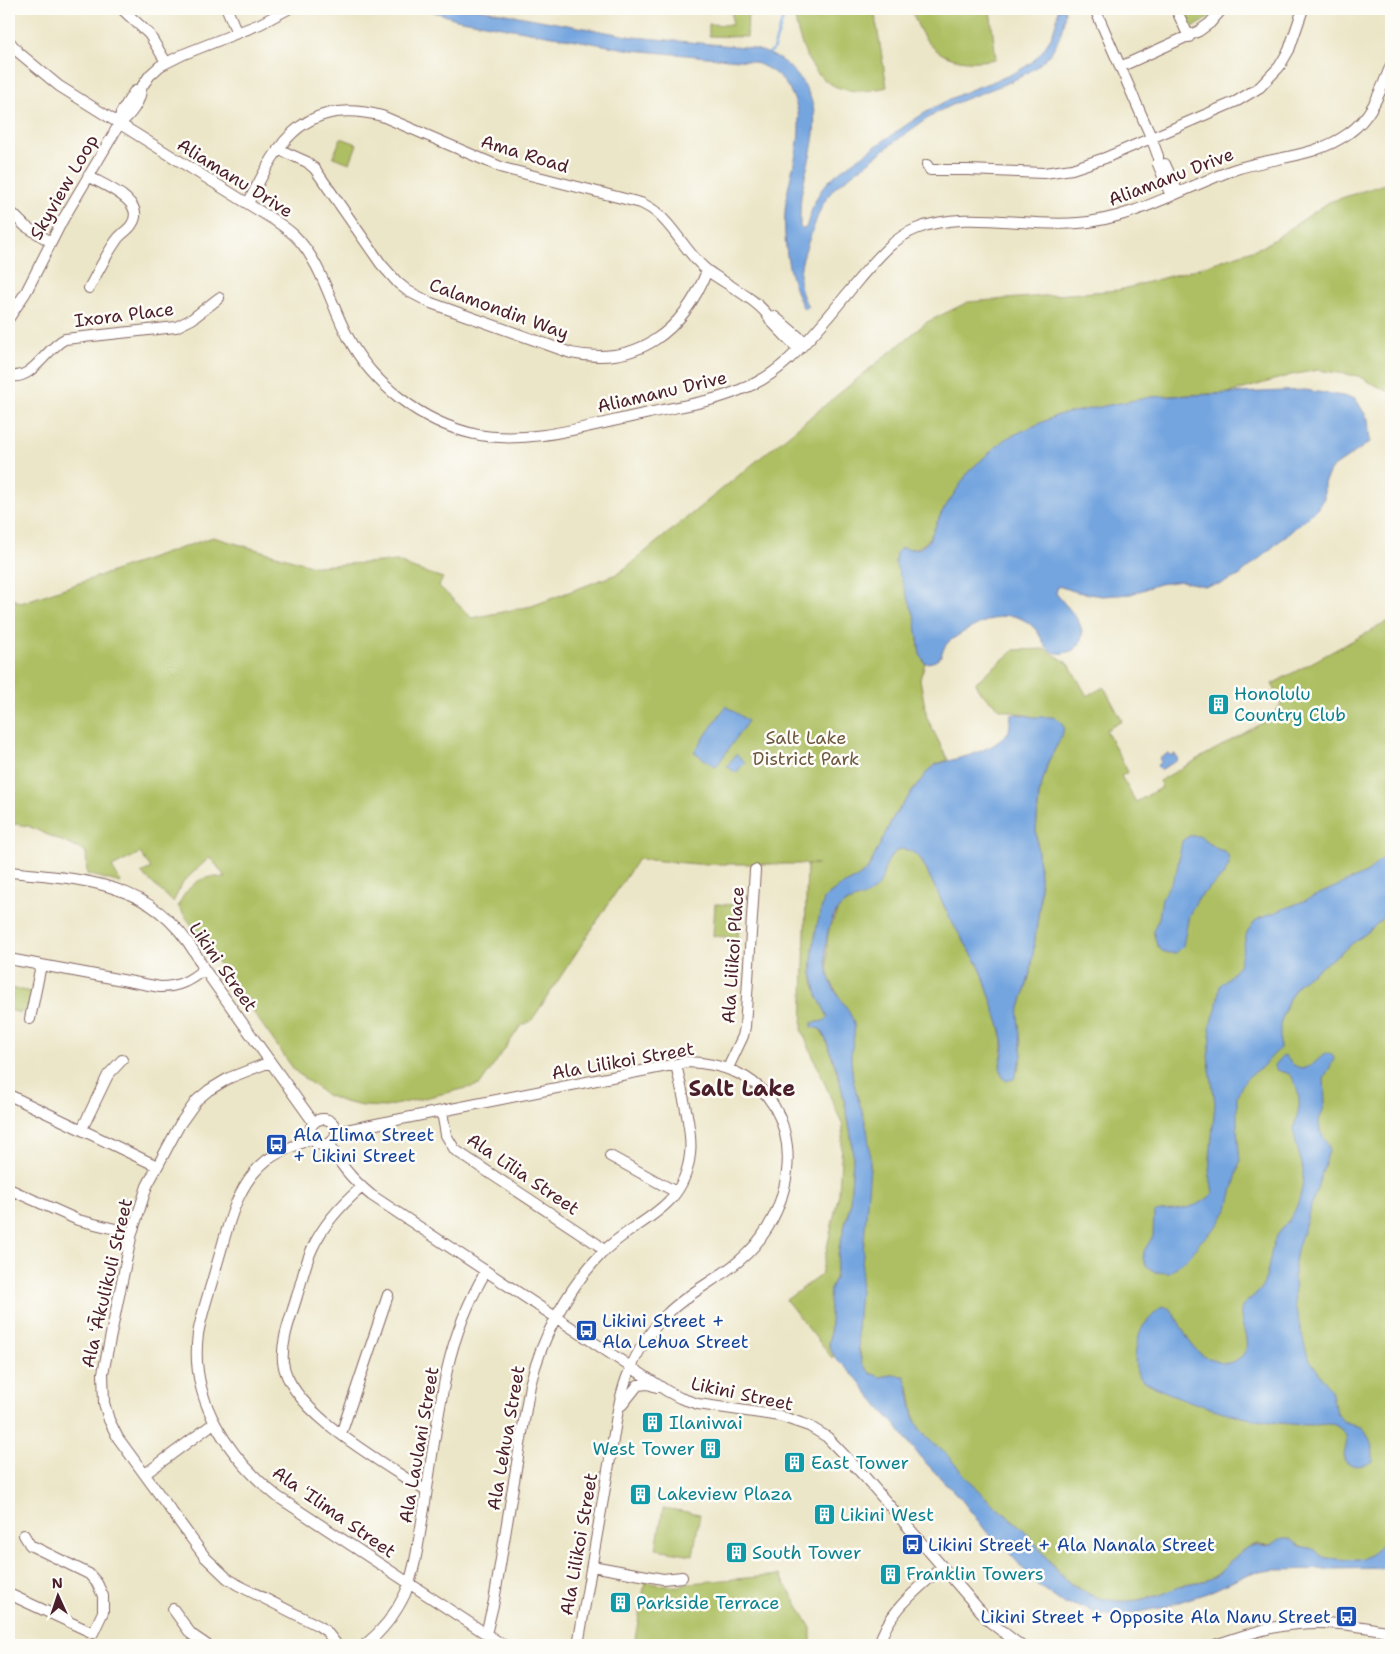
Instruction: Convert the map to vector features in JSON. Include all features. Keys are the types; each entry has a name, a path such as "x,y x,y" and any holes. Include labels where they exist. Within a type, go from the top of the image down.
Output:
{"street":[{"path":"122,9 149,34 166,62 260,24 288,9"},
{"path":"227,9 237,33"},
{"path":"1095,9 1151,138 1158,156 1158,164 1174,194"},
{"path":"1176,9 1189,37"},
{"path":"1120,67 1189,37 1210,23 1222,9"},
{"path":"927,165 930,170 940,171 968,170 1044,173 1062,171 1098,161 1252,92 1279,67 1288,50 1303,9"},
{"name":"Aliamanu Drive","path":"9,41 18,52 58,86 248,203 280,224 301,243 316,266 360,358 383,384 407,403 432,418 474,434 518,437 548,434 715,398 740,390 762,379 784,364 802,346 881,254 907,233 917,228 936,222 969,219 1044,224 1090,222 1135,211 1256,163 1323,147 1342,138 1358,126 1370,111 1391,65"},
{"name":"Skyview Loop","path":"9,318 26,292 62,221 118,124 121,113 134,92 141,88 154,70 166,62"},
{"name":"Ama Road","path":"248,203 278,149 300,125 320,116 341,111 382,116 503,168 641,203 659,214 687,250 707,271 743,294 769,316 771,321 802,346"},
{"name":"Calamondin Way","path":"278,149 307,162 315,168 381,264 408,291 431,302 571,353 595,357 606,356 630,352 651,343 678,321 691,302 707,271"},
{"path":"88,176 128,200 134,208 135,215 132,224 115,242 89,288"},
{"path":"9,210 25,226 51,242"},
{"name":"Ixora Place","path":"9,375 17,377 25,374 56,345 65,340 176,327 192,319 219,298"},
{"name":"Ala Lilikoi Place","path":"728,1068 743,1036 746,1022 756,870"},
{"name":"Likini Street","path":"9,872 95,882 121,890 162,913 179,929 204,969 314,1123"},
{"path":"9,959 160,988 182,984 191,980 204,969"},
{"path":"30,1019 41,964"},
{"path":"82,1130 108,1075 122,1060"},
{"name":"Ala ʻĀkulikuli Street","path":"270,1062 224,1081 197,1100 180,1124 157,1166 139,1207 132,1233 104,1362 102,1394 113,1428 206,1557 227,1578 250,1592 319,1626 326,1631 337,1645"},
{"name":"Ala Lilikoi Street","path":"336,1132 676,1064 700,1062 728,1068 748,1078 766,1095 779,1114 786,1136 788,1158 780,1202 768,1228 756,1245 732,1266 683,1299 667,1314 647,1338 627,1376 618,1410 578,1645"},
{"name":"Ala Lehua Street","path":"486,1634 493,1606 530,1385 538,1355 556,1318 578,1282 604,1251 656,1213 676,1192 686,1172 691,1144 676,1064"},
{"path":"9,1096 157,1166"},
{"name":"Ala Līlia Street","path":"442,1112 446,1135 455,1150 597,1244 604,1251"},
{"path":"322,1119 334,1124 336,1132 330,1143 322,1145 314,1141 310,1130 314,1123 322,1119"},
{"name":"Ala ʻIlima Street","path":"312,1138 280,1152 266,1161 243,1188 234,1207 202,1318 197,1344 200,1382 207,1409 214,1422 246,1465 267,1488 503,1645"},
{"name":"Likini Street","path":"330,1143 340,1163 362,1188 380,1202 668,1391 680,1398 698,1404 780,1416 809,1426 819,1432 860,1473 990,1622 1020,1645"},
{"path":"610,1156 676,1192"},
{"path":"362,1188 324,1227 311,1250 284,1341 285,1368 292,1386 318,1417 426,1491"},
{"path":"9,1189 78,1220 132,1233"},
{"name":"Ala Laulani Street","path":"365,1645 373,1639 391,1617 404,1597 409,1584 418,1544 451,1355 465,1313 486,1271"},
{"path":"341,1434 388,1295"},
{"path":"618,1410 638,1385 648,1384 668,1391"},
{"path":"145,1474 214,1422"},
{"path":"9,1594 93,1633 103,1612 103,1596 97,1583 89,1574 30,1545 24,1535"},
{"path":"592,1566 663,1579 682,1577"},
{"path":"879,1645 885,1628 893,1615 906,1600 942,1568"},
{"path":"172,1609 191,1634 207,1645"},
{"path":"1215,1645 1257,1632 1298,1624 1342,1624 1391,1632"}],"green space":[{"path":"732,9 748,9 747,37 709,36 709,24 732,25"},
{"path":"846,9 874,9 887,87 867,91 850,90 835,86 823,79 806,55 795,19"},
{"path":"912,9 990,9 996,59 966,61 953,59 942,54 932,47 924,37"},
{"path":"1176,9 1216,9 1209,17 1186,31"},
{"path":"341,138 357,144 350,163 333,157"},
{"name":"Salt Lake District Park","path":"1391,182 1391,393 1358,376 1318,370 1291,375 1230,393 1151,397 942,512 932,534 924,544 911,549 901,549 909,598 915,617 920,654 925,663 920,679 927,718 948,760 937,764 914,789 894,816 868,869 859,877 829,894 813,950 812,973 814,985 828,1017 824,1021 812,1023 820,1029 825,1037 840,1081 851,1135 853,1157 850,1205 839,1249 835,1278 830,1289 831,1323 829,1346 834,1356 832,1358 786,1300 821,1275 839,1193 843,1126 802,1031 807,864 697,864 638,859 532,1020 520,1027 480,1085 386,1107 363,1106 344,1102 326,1095 295,1071 178,906 187,891 200,880 212,877 226,878 210,857 184,881 173,902 141,873 151,868 140,853 112,867 121,883 87,874 86,852 28,826 9,823 9,597 21,603 213,537 314,566 397,561 443,578 439,586 472,618 532,606 619,573 927,322 968,302 1119,290 1196,269 1264,246 1329,202"},
{"name":"Honolulu Country Club","path":"1391,620 1391,1520 1382,1544 1373,1554 1360,1559 1325,1558 1314,1550 1300,1546 1288,1538 1270,1545 1257,1544 1250,1546 1232,1560 1224,1571 1209,1580 1186,1584 1164,1594 1129,1602 1105,1600 1093,1596 1068,1582 1015,1522 970,1483 948,1456 921,1431 915,1421 909,1387 892,1375 880,1377 869,1373 862,1364 857,1328 870,1166 867,1130 853,1083 851,1059 853,1022 830,980 827,970 829,929 838,910 844,903 871,892 892,854 901,849 913,851 921,859 953,924 983,975 998,1018 1003,1041 1000,1063 1002,1076 1018,1071 1022,1056 1018,1015 1031,970 1040,901 1036,831 1039,795 1048,762 1062,736 1034,717 1000,709 978,690 976,682 1014,650 1046,649 1069,664 1087,696 1104,687 1122,721 1106,730 1128,772 1121,776 1136,802 1162,787 1159,781 1271,718 1282,703 1272,684"},
{"path":"715,904 740,905 738,938 713,936"},
{"path":"9,988 32,992 28,1007 21,1013 9,1010"},
{"path":"663,1508 700,1514 693,1555 656,1549"},
{"path":"780,1575 811,1628 811,1645 634,1645 645,1582 679,1586 690,1583"}],"water":[{"path":"426,9 479,9 634,37 744,47 759,50 780,59 792,69 807,90 813,104 815,119 812,149 801,196 800,227 802,229 806,228 814,203 822,189 838,173 938,105 1016,72 1032,62 1043,51 1051,38 1056,24 1058,9 1065,9 1061,33 1051,52 1037,66 1019,77 938,112 900,138 833,190 819,212 805,250 800,278 803,297 808,306 804,309 794,287 785,237 785,212 797,150 799,119 796,104 789,89 777,75 762,65 750,61 632,50 456,19"},
{"path":"1305,390 1355,398 1368,419 1370,442 1331,469 1324,483 1324,498 1317,509 1239,576 1220,584 1204,586 1181,581 1159,584 1131,594 1102,596 1077,592 1058,586 1056,593 1076,618 1082,631 1081,639 1074,650 1058,653 1050,650 1030,624 1022,619 1008,615 976,625 963,632 947,644 937,660 925,663 920,654 915,617 895,562 896,553 901,548 920,548 928,542 942,512 969,471 1005,439 1058,415 1151,397"},
{"path":"726,706 748,721 716,767 694,752"},
{"path":"1017,714 1034,717 1053,717 1061,722 1064,728 1062,736 1048,762 1039,795 1036,831 1040,901 1031,970 1018,1015 1022,1056 1014,1079 1006,1081 1002,1076 1000,1068 1004,1046 1001,1030 983,975 953,924 921,859 915,854 905,849 892,855 878,886 872,892 845,904 839,909 833,916 827,936 826,961 829,977 854,1025 851,1058 852,1075 866,1127 869,1149 870,1166 857,1328 862,1364 870,1373 880,1377 904,1376 916,1423 923,1433 947,1455 983,1495 1023,1529 1064,1578 1091,1595 1116,1601 1142,1600 1156,1597 1186,1584 1212,1578 1249,1547 1254,1545 1271,1545 1282,1538 1289,1538 1300,1546 1313,1549 1326,1558 1359,1559 1374,1552 1379,1547 1391,1520 1390,1568 1272,1570 1251,1573 1207,1593 1164,1607 1119,1616 1095,1613 1085,1607 1064,1604 1036,1584 1007,1550 989,1535 961,1499 921,1458 858,1380 834,1356 829,1346 831,1323 830,1289 835,1278 839,1249 850,1205 853,1157 845,1102 837,1070 823,1032 812,1027 812,1023 824,1021 828,1017 817,995 812,972 813,948 824,899 839,887 859,877 868,869 894,816 928,771 937,764 971,755 992,746 1009,731 1011,715"},
{"path":"1169,753 1171,756 1175,754 1178,760 1160,770 1157,765 1161,762 1159,758"},
{"path":"736,754 745,762 736,773 727,766"},
{"path":"1189,836 1199,836 1217,849 1224,851 1228,855 1229,865 1223,876 1198,898 1189,915 1183,946 1176,953 1169,953 1162,951 1157,945 1153,931 1159,918 1162,897 1177,870 1182,841"},
{"path":"1391,849 1391,909 1372,929 1298,984 1289,999 1280,1025 1280,1048 1261,1068 1249,1076 1243,1083 1237,1096 1240,1162 1228,1208 1218,1225 1200,1242 1191,1255 1169,1273 1155,1272 1146,1265 1143,1259 1144,1251 1153,1236 1154,1213 1195,1205 1213,1193 1209,1170 1215,1103 1208,1056 1211,1038 1210,1027 1216,1010 1220,985 1239,965 1247,932 1258,919 1304,901 1368,872"},
{"path":"1326,1053 1332,1054 1334,1059 1324,1079 1325,1104 1319,1121 1320,1131 1328,1145 1329,1151 1297,1250 1294,1270 1295,1306 1306,1351 1331,1390 1336,1413 1343,1421 1363,1428 1370,1439 1373,1461 1362,1465 1350,1464 1344,1460 1346,1437 1341,1429 1335,1425 1300,1425 1263,1421 1197,1404 1160,1390 1147,1382 1139,1376 1135,1365 1137,1343 1141,1330 1160,1308 1164,1307 1172,1311 1194,1347 1207,1358 1228,1363 1237,1360 1244,1353 1246,1339 1241,1317 1242,1307 1259,1292 1264,1284 1274,1242 1295,1211 1303,1182 1302,1165 1294,1129 1299,1107 1297,1089 1290,1074 1276,1070 1275,1065 1285,1056 1294,1065 1304,1068"}],"waterway":[{"path":"769,53 773,50 786,9"}],"place":[{"name":"Honolulu Country Club","path":"1218,704"},
{"name":"Ala Ilima Street + Likini Street","path":"277,1145"},
{"name":"Likini Street + Ala Lehua Street","path":"586,1331"},
{"name":"Ilaniwai","path":"653,1423"},
{"name":"West Tower","path":"711,1449"},
{"name":"East Tower","path":"795,1463"},
{"name":"Lakeview Plaza","path":"641,1494"},
{"name":"Likini West","path":"824,1515"},
{"name":"Likini Street + Ala Nanala Street","path":"912,1545"},
{"name":"South Tower","path":"736,1553"},
{"name":"Franklin Towers","path":"890,1574"},
{"name":"Parkside Terrace","path":"620,1603"},
{"name":"Likini Street + Opposite Ala Nanu Street","path":"1347,1617"}],"district":[{"name":"Salt Lake","path":"742,1088"}]}
